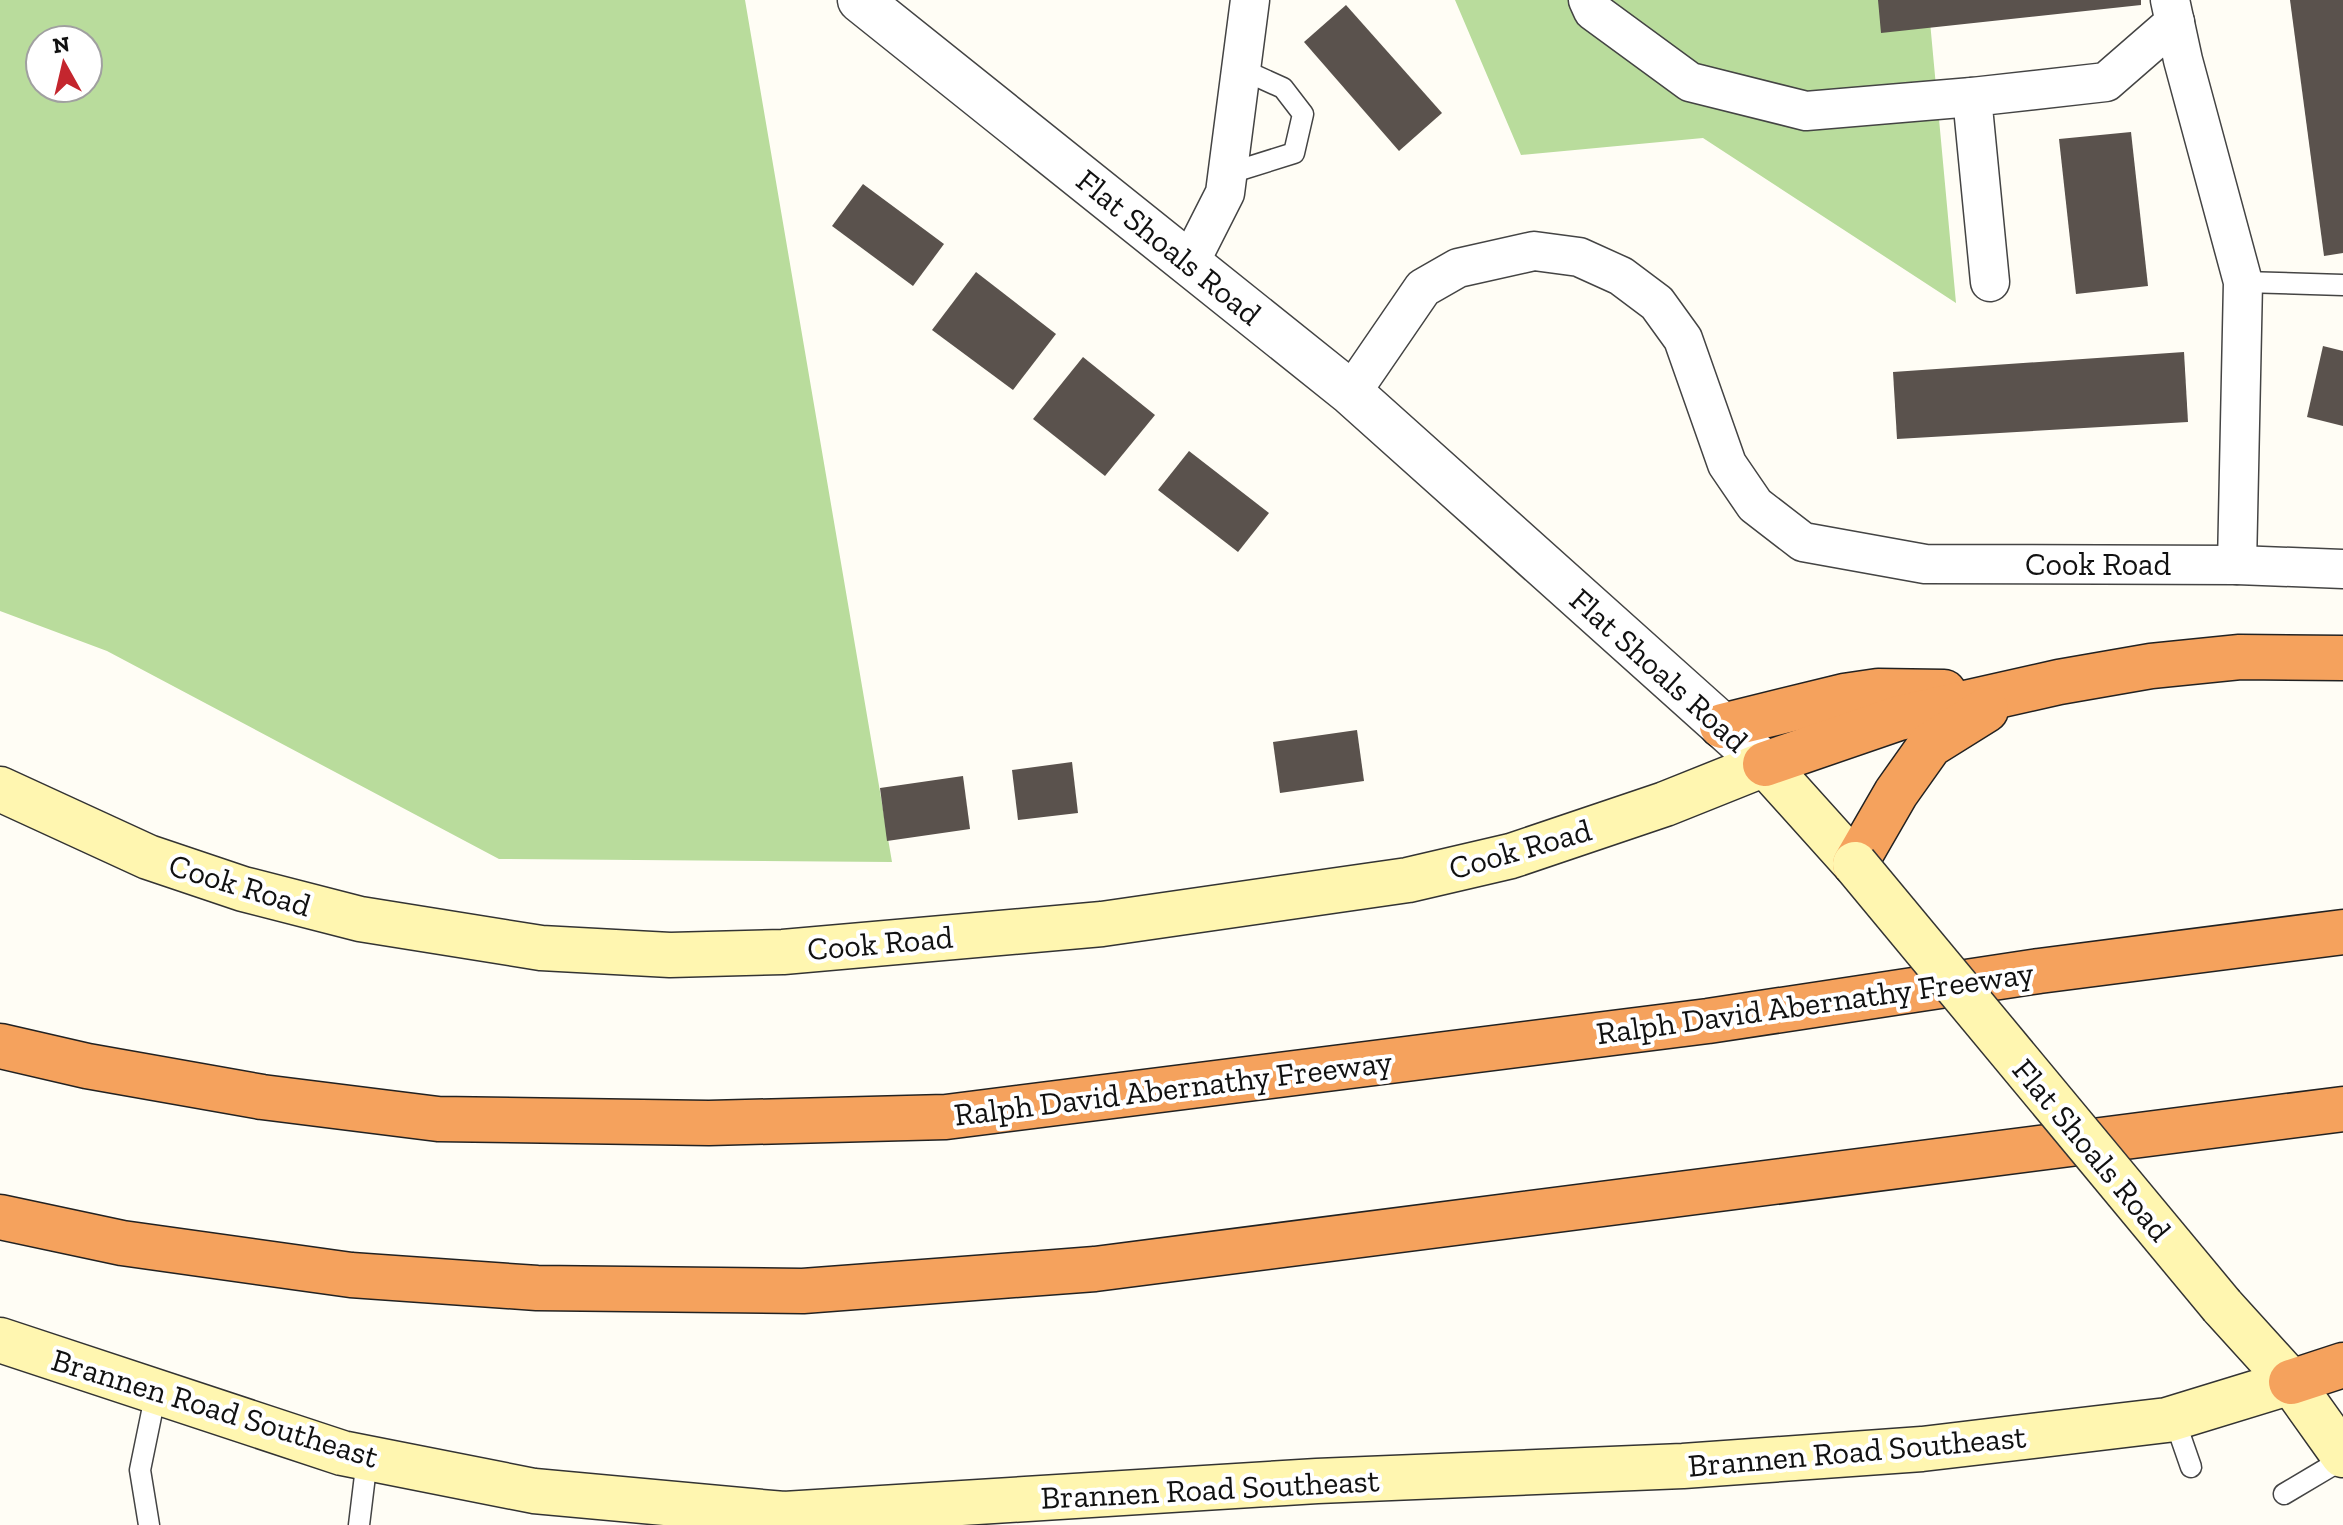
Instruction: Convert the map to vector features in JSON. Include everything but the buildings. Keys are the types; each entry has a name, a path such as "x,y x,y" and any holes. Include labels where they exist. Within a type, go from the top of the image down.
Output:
{"highway":[{"path":"1765,764 1899,718 2151,666 2240,657 2343,658"},
{"path":"1722,726 1844,696 1878,691 2015,692"},
{"path":"1855,864 1896,793 1930,745 2015,692"},
{"name":"Ralph David Abernathy Freeway","path":"0,1046 87,1066 248,1094 438,1119 709,1123 946,1117 1708,1021 2039,971 2343,932"},
{"path":"0,1217 122,1243 351,1275 537,1288 803,1291 1095,1269 2343,1109"},
{"path":"2291,1382 2343,1365"}],"main road":[{"name":"Cook Road","path":"0,789 148,857 243,889 360,919 541,948 670,955 783,952 1102,924 1408,880 1511,856 1665,804 1765,764"},
{"name":"Flat Shoals Road","path":"1765,764 1855,864 2222,1306 2291,1382 2343,1457"},
{"name":"Brannen Road Southeast","path":"0,1340 367,1459 534,1491 784,1514 1317,1481 1683,1466 1922,1449 2174,1418 2291,1382"}],"street":[{"name":"Flat Shoals Road","path":"860,0 1351,393 1765,764"},
{"path":"1189,264 1225,193 1250,0"},
{"path":"1588,0 1593,11 1690,82 1806,111 2106,82 2172,11"},
{"path":"2172,11 2243,282 2237,565"},
{"path":"1972,97 1990,282"},
{"name":"Cook Road","path":"1351,393 1423,288 1458,268 1534,251 1579,257 1621,276 1657,303 1683,339 1727,464 1755,505 1803,542 1925,564 2237,565 2343,569"}],"lane":[{"path":"1227,174 1294,153 1303,114 1283,88 1241,69"},
{"path":"2243,282 2343,285"},
{"path":"149,1525 140,1470 156,1392"},
{"path":"2174,1418 2191,1467"},
{"path":"2284,1494 2343,1457"},
{"path":"359,1525 367,1459"}],"green space":[{"path":"0,0 745,0 892,862 499,859 107,651 0,611"},
{"path":"1455,0 1928,0 1956,303 1703,138 1521,155"}]}
